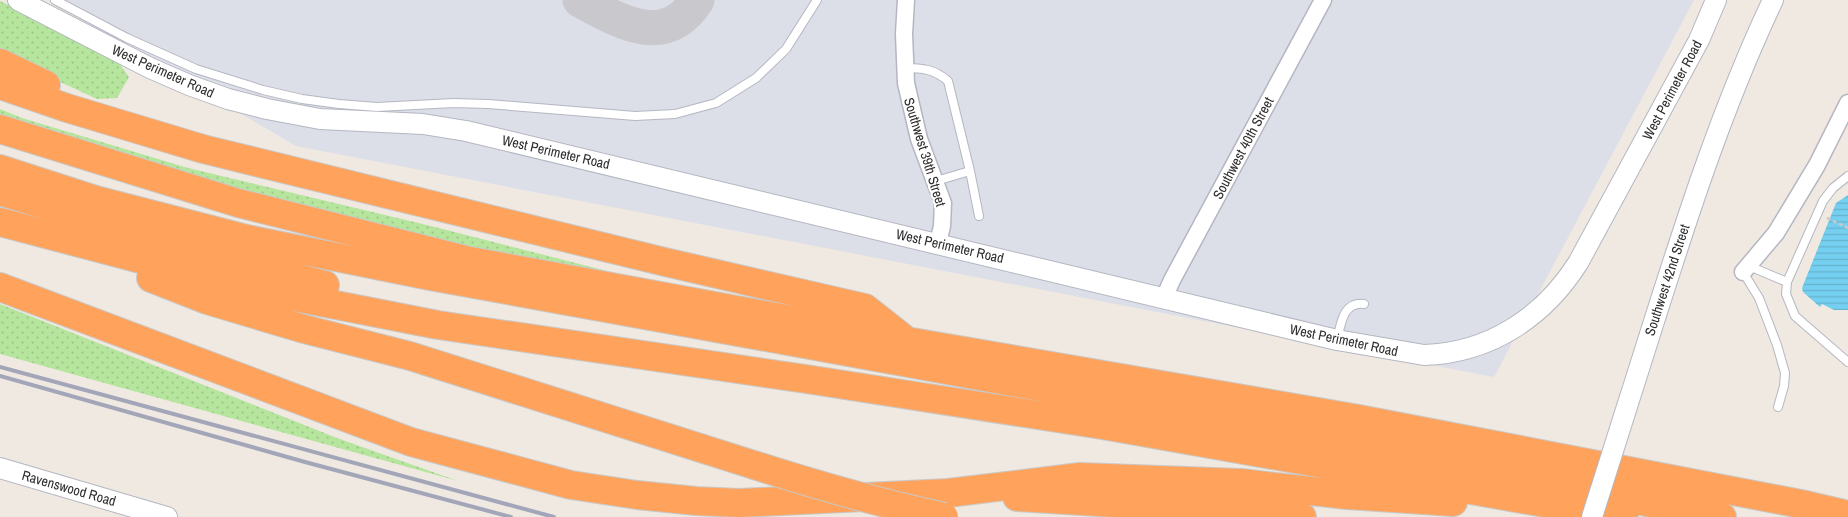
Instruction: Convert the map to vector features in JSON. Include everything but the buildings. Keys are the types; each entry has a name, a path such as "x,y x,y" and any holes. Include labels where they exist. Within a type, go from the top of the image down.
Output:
{"highway":[{"path":"0,63 72,96 203,149"},
{"path":"0,85 67,108 203,149 665,262 865,308 906,340"},
{"path":"0,129 238,203 335,229 470,261 1359,419 1806,505 1848,516"},
{"path":"0,145 134,189 430,276"},
{"path":"0,168 96,200 246,240 430,276 1344,442 1722,517"},
{"path":"0,191 202,253 342,290 485,317 537,340"},
{"path":"0,222 254,289 438,324 1092,423 1624,517"},
{"path":"0,238 44,252 242,299 404,331 476,343 814,390 1118,438 1558,517"},
{"path":"151,278 207,300 410,356 799,480 886,504 1258,512 1302,517"},
{"path":"0,287 411,442 571,485 686,500 739,503 946,505 1080,478 1161,479 1241,483 1347,495 1502,506"}],"street":[{"name":"West Perimeter Road","path":"18,0 157,71 208,92 247,104 320,119 424,124 466,131 1337,340 1412,354 1439,355 1466,350 1493,340 1518,327 1562,287 1578,264 1699,40 1716,0"},
{"name":"Southwest 39th Street","path":"906,0 904,34 908,98 924,154 941,194 944,210 938,243"},
{"name":"Southwest 40th Street","path":"1164,298 1323,0"},
{"name":"Southwest 42nd Street","path":"1592,517 1699,184 1751,47 1773,0"},
{"path":"1746,269 1776,232 1817,165 1848,103"},
{"name":"Ravenswood Road","path":"0,468 167,517"}],"lane":[{"path":"55,0 127,38 196,69 263,90 302,98 338,104 377,107 444,103 488,104 635,116 675,114 716,103 756,78 786,50 817,0"},
{"path":"905,68 927,69 939,74 948,81 979,216"},
{"path":"936,182 970,171"},
{"path":"1848,176 1833,188 1823,201 1787,282 1786,294 1795,316 1848,362"},
{"path":"1746,269 1787,282"},
{"path":"1746,269 1777,345 1785,373 1784,386 1778,407"},
{"path":"1337,340 1344,314 1348,308 1355,304 1364,304"}],"path":[{"path":"1828,218 1848,228"}],"shaded area":[{"path":"48,0 1694,0 1494,377 296,146"}],"green space":[{"path":"0,1 114,56 129,77 117,98 97,99 0,54"},
{"path":"0,109 22,118 188,168 431,226 650,282 536,269 0,126"},
{"path":"0,304 337,438 458,481 0,354"}],"water":[{"path":"1848,195 1848,310 1834,310 1822,304 1820,307 1803,292 1802,288 1836,203"}],"taxiway":[{"path":"580,0 626,22 641,27 656,28 671,24 684,15 697,0"}],"railway":[{"path":"0,367 554,517"},
{"path":"0,376 305,462 511,517"}]}
